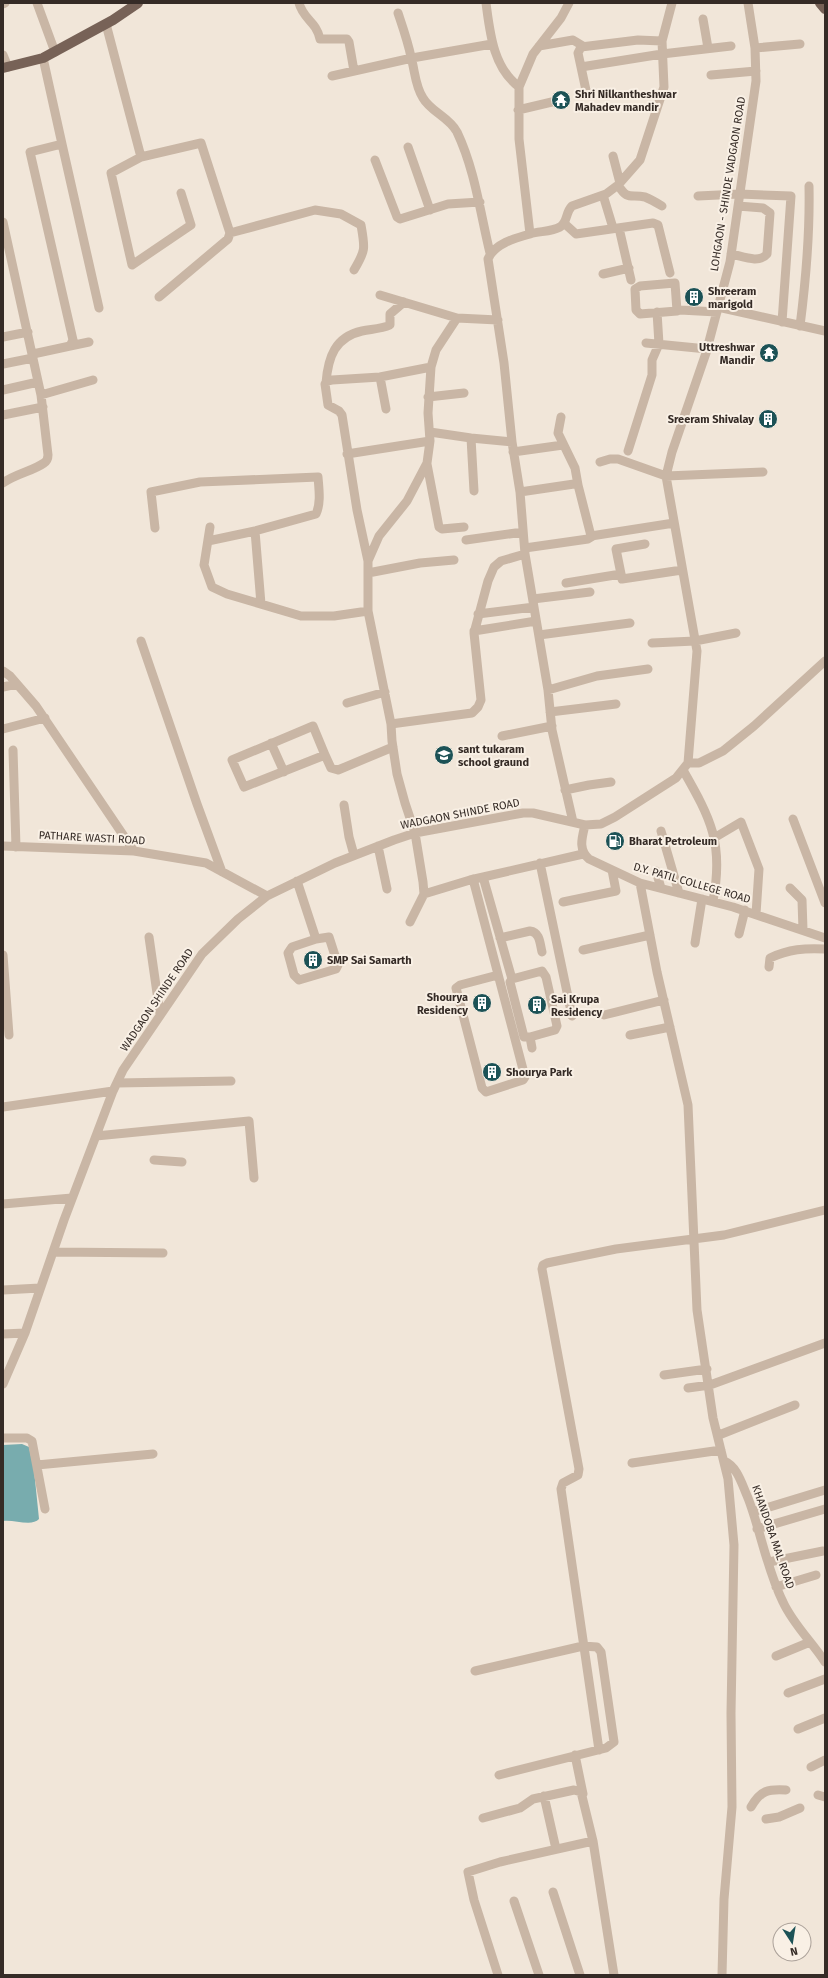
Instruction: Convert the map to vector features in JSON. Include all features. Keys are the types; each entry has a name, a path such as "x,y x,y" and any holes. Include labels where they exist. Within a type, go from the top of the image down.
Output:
{"main road":[{"path":"5,68 43,58 106,24 138,3"},
{"path":"820,3 825,9"}],"street":[{"path":"37,3 55,52"},
{"path":"299,3 306,16 318,28 320,39 347,38 354,71"},
{"path":"486,3 492,44 506,73 512,82 519,87"},
{"path":"530,234 519,139 519,87 533,54 562,18 569,3"},
{"path":"565,224 568,210 572,206 603,195 619,184 640,160 662,92 662,41 672,3"},
{"name":"LOHGAON - SHINDE VADGAON ROAD","path":"685,766 697,651 666,476 672,452 707,349 731,254 756,81 755,48 748,3"},
{"path":"398,13 412,58 416,83 421,96 450,123 456,132 472,174 480,202 490,253 487,264 498,320 513,452 520,492 525,551 548,690 552,726 573,822"},
{"path":"703,19 708,48"},
{"path":"106,24 141,157"},
{"path":"539,46 573,40 583,46"},
{"path":"587,95 578,49 583,46 638,40 662,41"},
{"path":"332,76 412,58 492,44"},
{"path":"755,48 800,44"},
{"path":"581,67 662,54 731,46"},
{"path":"3,55 5,68"},
{"path":"43,58 99,308"},
{"path":"711,75 756,71"},
{"path":"518,110 556,101"},
{"path":"159,297 228,239 230,233 201,143 141,157 111,172 132,265 191,225 181,193"},
{"path":"62,144 30,152 73,340 70,346"},
{"path":"408,147 430,210"},
{"path":"613,156 619,184 625,195 631,198 644,197 662,206"},
{"path":"375,160 397,217 400,219 405,219 448,204 480,202"},
{"path":"800,326 810,236 810,186"},
{"path":"698,196 739,194 791,196 782,322"},
{"path":"603,195 616,228 629,268 631,280"},
{"path":"731,254 756,259 764,257 767,254 770,213 763,208 738,206"},
{"path":"230,233 315,210 341,214 361,225 365,245 364,255 354,270"},
{"path":"3,222 41,395 47,459 43,464 15,475 3,483"},
{"path":"565,224 576,234 653,223 658,225 670,274"},
{"path":"490,253 502,244 530,234 555,229 565,224"},
{"path":"603,274 629,268"},
{"path":"677,311 675,283 637,287 634,292 637,312 640,314 717,309 825,331"},
{"path":"380,295 457,318 498,320"},
{"path":"404,302 390,314 390,325 382,329 362,331 350,335 337,344 331,357 325,390 328,405 339,411 342,415 347,454 368,561 368,611 385,692 391,724 393,747 404,803 415,834 424,894 410,922"},
{"path":"628,451 652,375 652,360 659,344 657,312"},
{"path":"457,318 436,350 431,368 428,397 430,437 427,463 439,527 442,529 464,527"},
{"path":"3,337 28,332"},
{"path":"3,364 89,342"},
{"path":"646,343 707,349"},
{"path":"326,383 332,380 380,377 431,368"},
{"path":"380,377 386,409"},
{"path":"41,395 93,380"},
{"path":"3,390 38,382"},
{"path":"428,397 464,393"},
{"path":"3,415 43,407"},
{"path":"561,417 558,433 575,468 589,532 591,536 593,536"},
{"path":"347,454 430,437 471,438 512,442"},
{"path":"471,438 474,491"},
{"path":"513,452 563,445"},
{"path":"600,462 610,459 618,459 666,476 763,472"},
{"path":"368,561 379,536 407,501 427,463"},
{"path":"154,528 151,492 200,482 318,477 319,508 316,514 255,531 208,541"},
{"path":"520,492 574,484 578,485"},
{"path":"391,724 472,713 478,707 480,700 474,648 474,631 488,581 494,567 501,561 525,551 588,539 593,536 674,523"},
{"path":"210,527 204,566 212,587 227,594 301,616 334,616 368,611"},
{"path":"255,531 261,604"},
{"path":"466,540 523,532"},
{"path":"645,544 616,549 622,579 682,570"},
{"path":"368,573 420,563 454,560"},
{"path":"566,583 621,574"},
{"path":"478,614 590,592"},
{"path":"474,631 536,621"},
{"path":"539,634 630,623"},
{"path":"652,643 676,640 695,641 736,633"},
{"path":"141,641 196,804 222,872"},
{"path":"424,894 473,879 583,854 582,839 585,825 601,824 615,817 676,778 685,766 699,763 722,751 754,726 825,661"},
{"path":"548,690 597,676 648,669"},
{"path":"3,671 17,684 45,718 134,851"},
{"path":"3,687 17,684"},
{"path":"347,703 385,692"},
{"path":"550,712 616,704"},
{"path":"3,729 45,718"},
{"path":"325,755 244,787 232,760 313,726 331,768 338,770 393,747"},
{"path":"502,736 552,726"},
{"path":"271,743 284,772"},
{"path":"13,750 16,847"},
{"path":"685,766 701,802 714,838 718,858 717,879 713,902"},
{"path":"565,790 589,784 611,782"},
{"path":"344,805 349,837 354,855"},
{"name":"WADGAON SHINDE ROAD","path":"3,1384 5,1374 24,1333 72,1198 123,1070 202,954 238,919 267,896 297,881 354,855 415,834 523,813 533,813 585,825"},
{"path":"793,819 825,903"},
{"path":"714,838 741,822 759,869 756,914"},
{"path":"661,831 679,893"},
{"name":"PATHARE WASTI ROAD","path":"3,846 134,851 206,863 267,896"},
{"path":"378,846 387,889"},
{"name":"D.Y. PATIL COLLEGE ROAD","path":"583,854 589,859 640,883 745,910 825,938"},
{"path":"540,863 572,1016"},
{"path":"563,902 616,891 612,870"},
{"path":"656,871 661,888"},
{"path":"483,877 512,979 510,986 524,1037 530,1037 555,1030 556,1028 546,977 542,972 512,979"},
{"path":"473,879 525,1077 521,1081 486,1092 482,1088 456,988 460,985 498,975"},
{"path":"297,881 316,939"},
{"path":"640,883 690,1120 697,1310 714,1418 728,1479 734,1545 731,1713 732,1807 724,1899 722,1975"},
{"path":"790,888 802,900 803,930"},
{"path":"695,943 702,898"},
{"path":"739,934 745,910"},
{"path":"500,938 535,931 538,934 542,952"},
{"path":"583,950 650,935"},
{"path":"149,937 160,1014"},
{"path":"329,937 338,967 336,969 299,980 294,975 288,953 292,947 316,939 329,937"},
{"path":"769,967 770,958 785,951 810,948 825,949"},
{"path":"3,955 9,1035"},
{"path":"604,1015 664,1000"},
{"path":"630,1035 670,1027"},
{"path":"530,1037 532,1048"},
{"path":"3,1107 115,1087 231,1081"},
{"path":"96,1136 248,1121 254,1178"},
{"path":"154,1160 182,1162"},
{"path":"3,1204 72,1198"},
{"path":"598,1750 561,1489 563,1483 578,1475 579,1468 542,1269 543,1265 608,1250 724,1234 825,1210"},
{"path":"53,1252 163,1253"},
{"path":"3,1290 40,1288"},
{"path":"3,1334 24,1333"},
{"path":"688,1388 710,1385 825,1343"},
{"path":"664,1375 707,1369"},
{"path":"719,1435 795,1405"},
{"path":"3,1438 27,1438 32,1441 45,1509"},
{"path":"632,1463 721,1450"},
{"path":"37,1465 153,1454"},
{"name":"KHANDOBA MAL ROAD","path":"724,1461 729,1463 737,1473 753,1512 776,1587 788,1612 825,1662"},
{"path":"753,1512 825,1490"},
{"path":"757,1529 825,1509"},
{"path":"769,1562 823,1550"},
{"path":"776,1587 816,1574"},
{"path":"776,1656 810,1642"},
{"path":"475,1671 583,1646 597,1646 601,1652 614,1738 614,1742 611,1746 499,1775"},
{"path":"788,1693 825,1679"},
{"path":"798,1729 825,1718"},
{"path":"575,1755 593,1841 614,1975"},
{"path":"811,1767 825,1760"},
{"path":"751,1807 757,1796 769,1789 786,1790"},
{"path":"483,1818 520,1808 533,1798 574,1790 583,1794"},
{"path":"544,1796 556,1849"},
{"path":"766,1819 779,1817 800,1808"},
{"path":"498,1975 474,1900 468,1872 500,1862 593,1841"},
{"path":"553,1892 580,1975"},
{"path":"514,1901 539,1975"}],"water":[{"path":"22,1444 29,1447 34,1470 39,1519 27,1523 3,1521 3,1445"}],"place":[{"name":"Shri Nilkantheshwar Mahadev mandir","path":"561,100"},
{"name":"Shreeram marigold","path":"694,297"},
{"name":"Uttreshwar Mandir","path":"769,353"},
{"name":"Sreeram Shivalay","path":"768,419"},
{"name":"sant tukaram school graund","path":"444,755"},
{"name":"Bharat Petroleum","path":"615,841"},
{"name":"SMP Sai Samarth","path":"313,960"},
{"name":"Shourya Residency","path":"482,1003"},
{"name":"Sai Krupa Residency","path":"537,1005"},
{"name":"Shourya Park","path":"492,1072"}]}
